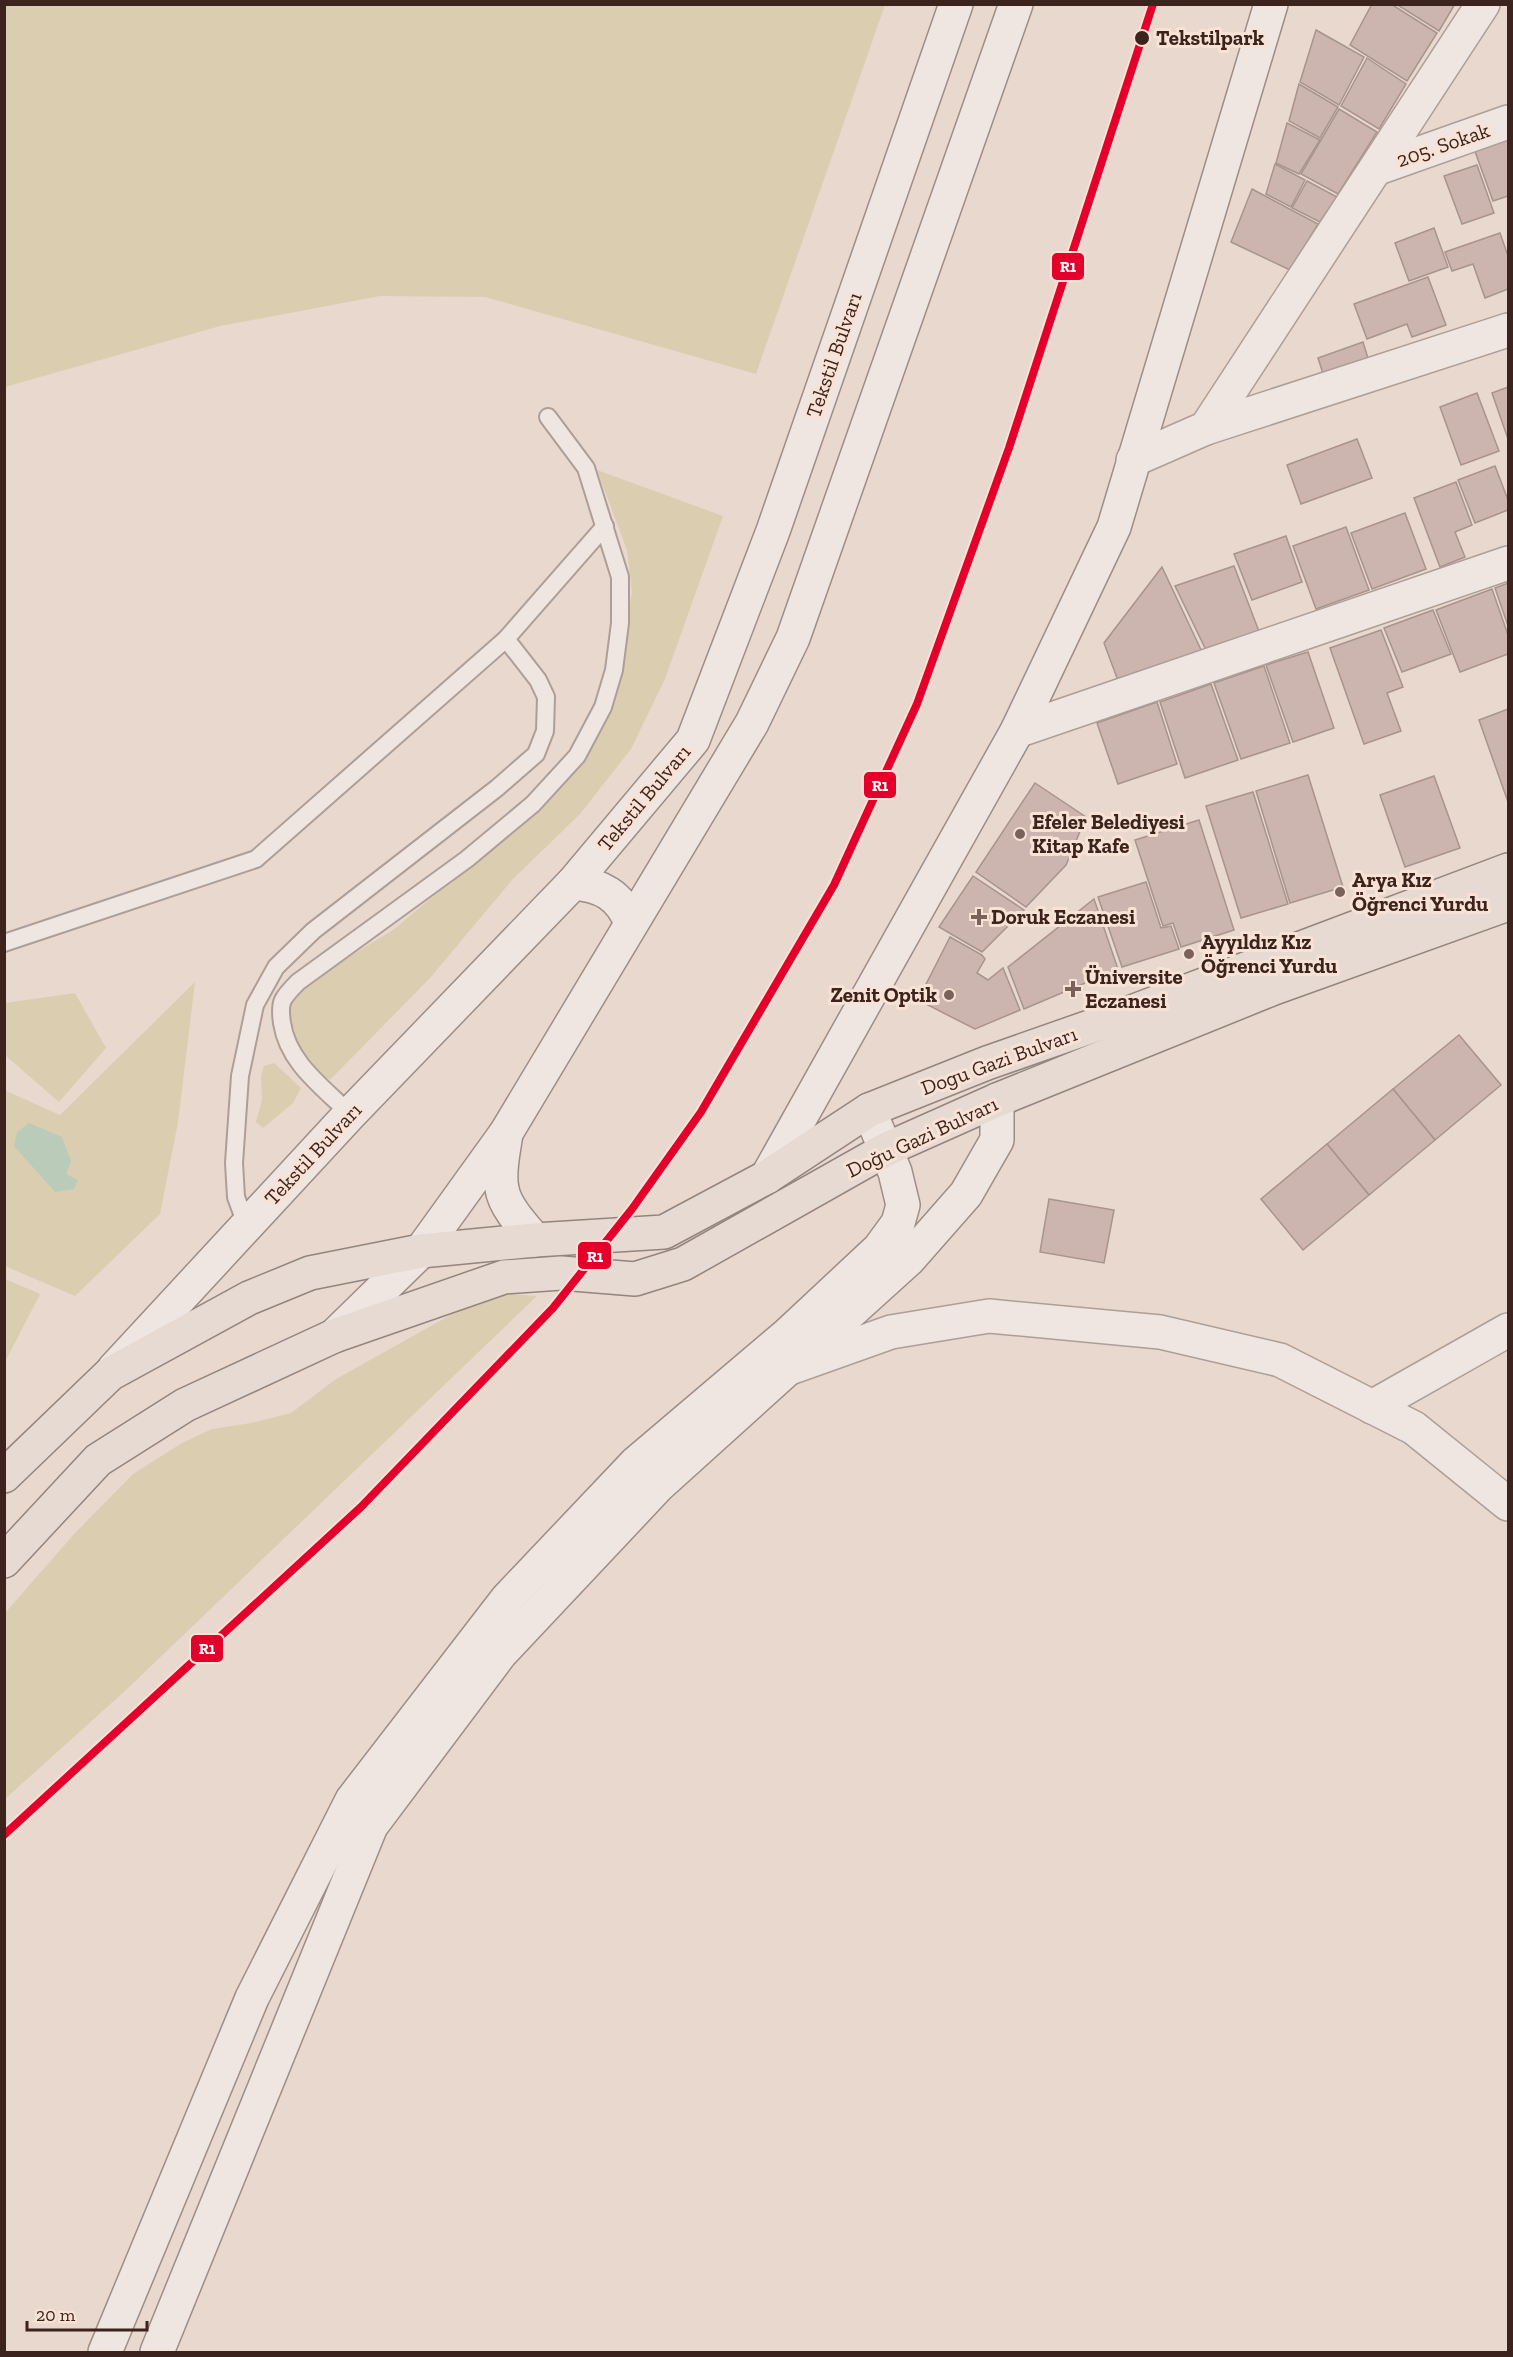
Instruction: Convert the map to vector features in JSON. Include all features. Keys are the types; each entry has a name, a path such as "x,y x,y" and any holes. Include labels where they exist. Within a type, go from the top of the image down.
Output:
{"main road":[{"name":"Dogu Gazi Bulvarı","path":"4,1476 110,1374 249,1298 310,1273 421,1251 535,1240 664,1232 767,1177 869,1110 1509,870"},
{"name":"Doğu Gazi Bulvarı","path":"4,1561 98,1460 185,1405 334,1336 504,1277 561,1273 635,1279 683,1264 887,1149 998,1100 1275,988 1509,904"}],"street":[{"name":"Tekstil Bulvarı","path":"110,1374 350,1114 573,883 693,740 773,531 956,4"},
{"name":"Tekstil Bulvarı","path":"334,1336 421,1251 506,1133 752,723 793,638 1016,4"},
{"path":"767,1177 1017,731 1114,527 1271,4"},
{"path":"1206,428 1378,168 1482,4"},
{"name":"205. Sokak","path":"1378,168 1509,122"},
{"path":"1133,460 1206,428 1509,330"},
{"path":"1017,731 1509,563"},
{"path":"573,883 594,885 612,895 627,911 632,923"},
{"path":"157,2352 371,1826 500,1654 658,1486 908,1260 966,1194 997,1140 998,1100"},
{"path":"105,2352 252,1998 352,1800 507,1599 636,1463 788,1334 879,1249 898,1223 903,1205 895,1172 869,1110"},
{"path":"506,1133 501,1170 502,1190 514,1213 535,1240"},
{"path":"785,1370 891,1332 988,1316 1160,1332 1280,1360 1414,1428 1509,1504"},
{"path":"1372,1407 1509,1330"}],"lane":[{"path":"350,1114 305,1071 291,1053 282,1026 283,1000 298,982 467,859 525,811 577,756 603,707 614,670 620,623 620,578 586,468 548,417"},
{"path":"4,943 256,859 506,639 605,526"},
{"path":"247,1227 236,1197 234,1163 240,1076 255,1005 276,967 313,931 497,788 536,754 545,731 546,697 538,680 506,639"},
{"path":"987,1064 998,1100"}],"shaded area":[{"path":"5,4 885,5 756,374 485,297 380,296 220,326 5,387"},
{"path":"597,470 723,516 665,679 631,749 580,814 513,879 430,978 330,1080 309,1065 296,1049 290,1030 288,1004 308,982 393,930 531,814 615,688 632,592 627,550"},
{"path":"195,982 178,1122 160,1214 75,1296 5,1266 4,1090 60,1115"},
{"path":"75,993 106,1048 59,1102 5,1055 5,1003"},
{"path":"274,1063 301,1088 293,1103 263,1128 256,1122 262,1100 261,1076 264,1066"},
{"path":"29,1123 62,1137 71,1161 66,1174 78,1180 74,1189 55,1192 14,1146 17,1132"},
{"path":"5,1279 40,1294 5,1362"},
{"path":"510,1294 537,1296 126,1690 5,1799 5,1613 75,1533 133,1474 182,1443 212,1429 251,1423 291,1413 336,1379 481,1298"}],"building":[{"path":"1372,4 1391,4 1437,33 1407,81 1350,45"},
{"path":"1396,4 1455,4 1439,31"},
{"path":"1316,30 1364,57 1339,105 1300,82"},
{"path":"1367,58 1406,84 1379,129 1341,106"},
{"path":"1299,84 1338,107 1320,138 1289,121"},
{"path":"1339,109 1377,132 1338,194 1301,174"},
{"path":"1287,123 1320,140 1299,174 1276,163"},
{"path":"1508,133 1508,196 1493,201 1473,146"},
{"path":"1275,164 1305,180 1291,207 1266,194"},
{"path":"1477,165 1494,213 1462,224 1444,176"},
{"path":"1307,181 1337,197 1320,222 1292,208"},
{"path":"1252,189 1318,224 1290,270 1231,242"},
{"path":"1434,228 1448,267 1409,281 1395,243"},
{"path":"1500,233 1508,256 1508,289 1485,298 1473,264 1452,271 1445,252"},
{"path":"1428,277 1446,325 1412,337 1407,324 1367,339 1354,304"},
{"path":"1363,342 1371,368 1326,383 1318,358"},
{"path":"1508,387 1508,439 1492,393"},
{"path":"1477,393 1499,451 1461,465 1440,407"},
{"path":"1357,439 1372,478 1301,504 1287,465"},
{"path":"1495,466 1508,500 1508,510 1475,523 1458,480"},
{"path":"1456,482 1472,525 1455,532 1465,557 1440,567 1414,498"},
{"path":"1405,513 1426,569 1372,589 1351,533"},
{"path":"1346,527 1369,590 1316,609 1293,546"},
{"path":"1286,536 1302,582 1252,600 1234,554"},
{"path":"1234,566 1260,634 1207,652 1175,586"},
{"path":"1162,567 1203,654 1120,686 1104,643"},
{"path":"1508,583 1508,626 1495,588"},
{"path":"1492,589 1508,635 1508,654 1460,672 1436,610"},
{"path":"1433,610 1451,654 1402,672 1384,628"},
{"path":"1381,630 1403,687 1387,693 1401,731 1364,744 1330,648"},
{"path":"1308,652 1334,728 1293,742 1266,665"},
{"path":"1264,666 1290,743 1241,759 1214,683"},
{"path":"1211,684 1238,760 1185,778 1160,702"},
{"path":"1157,702 1177,764 1118,784 1097,723"},
{"path":"1508,709 1508,802 1479,720"},
{"path":"1308,775 1343,887 1290,903 1256,791"},
{"path":"1434,776 1460,848 1405,867 1380,795"},
{"path":"1035,783 1086,817 1066,865 1026,907 976,872"},
{"path":"1253,792 1288,904 1241,918 1206,806"},
{"path":"1199,820 1234,930 1181,947 1173,923 1163,926 1135,840"},
{"path":"973,876 1024,910 982,952 939,927"},
{"path":"1146,882 1161,928 1171,926 1179,949 1122,967 1098,897"},
{"path":"1094,899 1118,969 1024,1009 1008,967"},
{"path":"950,937 982,955 985,959 977,973 988,980 1003,968 1020,1010 975,1029 918,1000"},
{"path":"1459,1035 1501,1085 1435,1140 1393,1089"},
{"path":"1393,1089 1435,1140 1369,1195 1327,1144"},
{"path":"1327,1144 1369,1195 1303,1250 1261,1199"},
{"path":"1049,1199 1114,1210 1104,1263 1040,1252"}],"transit line":[{"name":"R1","path":"4,1835 361,1507 553,1308 632,1209 701,1112 834,885 917,704 1009,448 1153,4"}],"place":[{"name":"Tekstilpark","path":"1142,38"},
{"name":"Efeler Belediyesi Kitap Kafe","path":"1020,834"},
{"name":"Arya Kız Öğrenci Yurdu","path":"1340,892"},
{"name":"Doruk Eczanesi","path":"979,917"},
{"name":"Ayyıldız Kız Öğrenci Yurdu","path":"1189,954"},
{"name":"Üniversite Eczanesi","path":"1073,989"},
{"name":"Zenit Optik","path":"949,995"}]}
